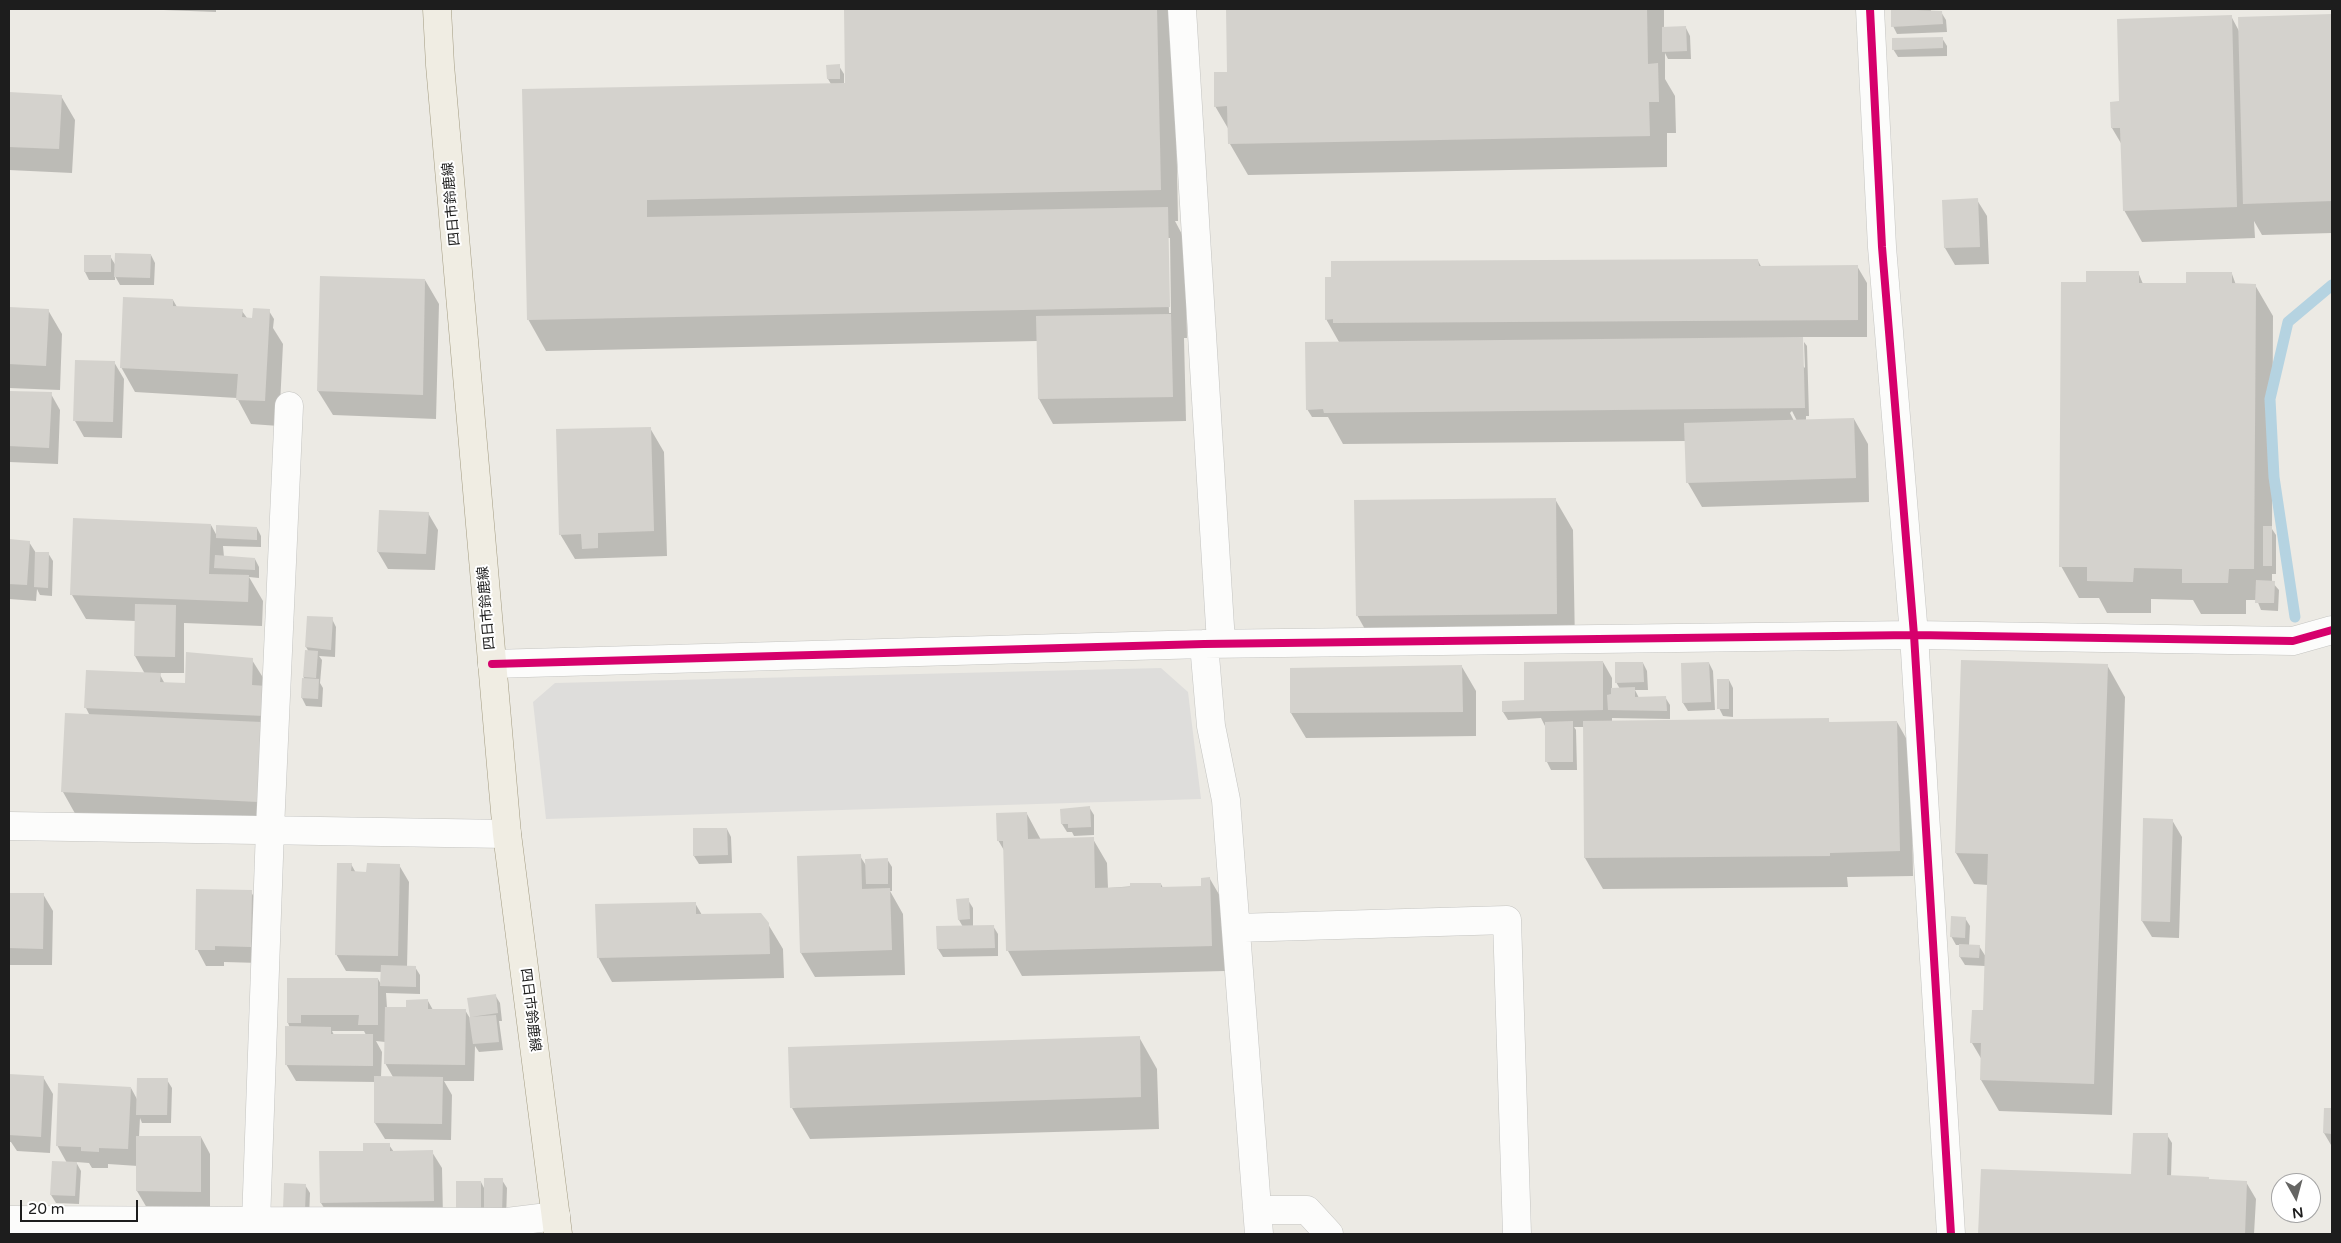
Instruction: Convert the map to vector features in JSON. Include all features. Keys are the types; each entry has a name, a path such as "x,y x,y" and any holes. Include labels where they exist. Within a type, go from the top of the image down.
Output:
{"main road":[{"name":"四日市鈴鹿線","path":"437,9 441,85 507,834 557,1225"}],"street":[{"path":"1182,9 1212,644 1210,726 1226,800 1258,1222 1306,1210 1329,1234"},
{"path":"1870,9 1882,247 1914,635 1951,1234"},
{"path":"256,1222 270,830 289,406"},
{"path":"492,664 1212,644 1914,635 2293,641 2332,630"},
{"path":"9,826 507,834"},
{"path":"1236,928 1507,920 1517,1234"},
{"path":"9,1220 256,1222 360,1220 507,1222 557,1225"}],"shaded area":[{"path":"1161,668 1188,692 1201,799 546,819 533,702 555,683"}],"building":[{"path":"844,9 1157,9 1161,190 647,200 647,217 1168,207 1170,307 527,320 522,89 845,83"},
{"path":"1226,9 1647,9 1648,64 1658,63 1659,102 1649,102 1650,136 1228,144 1227,106 1214,107 1214,72 1227,72"},
{"path":"1891,9 1942,11 1943,24 1891,27"},
{"path":"2332,14 2332,201 2243,204 2238,17"},
{"path":"2232,15 2237,207 2123,211 2120,128 2111,128 2110,102 2119,101 2117,19"},
{"path":"1686,26 1687,51 1662,52 1662,27"},
{"path":"1943,37 1943,48 1892,50 1892,38"},
{"path":"840,64 840,79 827,79 826,65"},
{"path":"9,92 62,95 59,149 9,147"},
{"path":"1978,198 1980,247 1944,248 1942,200"},
{"path":"115,253 151,254 150,278 114,277"},
{"path":"84,255 111,255 111,272 84,272"},
{"path":"1758,259 1759,266 1858,265 1858,320 1333,323 1333,319 1325,320 1325,277 1331,277 1331,261"},
{"path":"2086,271 2139,271 2139,283 2186,283 2186,272 2232,272 2232,283 2256,284 2254,569 2229,569 2228,583 2182,583 2182,569 2134,568 2133,582 2087,581 2087,567 2059,567 2061,282 2086,282"},
{"path":"320,276 425,279 423,395 317,391"},
{"path":"123,297 173,299 173,306 243,309 242,317 252,318 253,308 270,309 265,401 236,400 238,374 120,368"},
{"path":"9,307 49,309 46,366 9,364"},
{"path":"1171,314 1173,397 1038,399 1036,316"},
{"path":"1803,337 1805,408 1324,413 1323,409 1306,410 1305,342"},
{"path":"75,360 115,361 113,422 73,421"},
{"path":"9,391 52,392 49,448 9,446"},
{"path":"1854,418 1856,478 1686,483 1684,423"},
{"path":"651,427 654,531 598,533 598,548 582,549 581,534 559,535 556,429"},
{"path":"1556,498 1557,614 1356,616 1354,500"},
{"path":"379,510 429,512 426,554 377,552"},
{"path":"73,518 211,524 209,574 249,575 248,602 70,595"},
{"path":"216,525 257,527 257,540 216,538"},
{"path":"2263,526 2272,526 2272,566 2263,566"},
{"path":"9,539 30,541 27,585 9,584"},
{"path":"35,552 49,552 48,588 34,587"},
{"path":"215,555 255,558 255,570 214,568"},
{"path":"2256,580 2275,581 2274,603 2255,603"},
{"path":"135,604 176,605 175,657 134,656"},
{"path":"307,616 333,617 331,650 305,647"},
{"path":"305,650 318,651 316,678 303,677"},
{"path":"186,652 253,658 252,685 266,686 265,716 84,708 86,670 161,673 160,682 185,683"},
{"path":"1961,660 2108,664 2094,1084 1980,1080 1981,1043 1970,1043 1972,1010 1983,1010 1988,854 1955,853"},
{"path":"1603,661 1603,710 1502,712 1502,701 1524,700 1524,662"},
{"path":"1615,662 1643,662 1644,682 1615,683"},
{"path":"1709,662 1711,702 1682,703 1681,663"},
{"path":"1462,665 1463,712 1290,713 1290,668"},
{"path":"302,678 319,679 318,699 301,698"},
{"path":"1717,679 1729,679 1729,709 1717,709"},
{"path":"1635,687 1635,697 1666,696 1667,711 1608,710 1607,695 1611,694 1611,688"},
{"path":"65,713 261,722 258,802 61,792"},
{"path":"1829,718 1829,722 1897,721 1900,851 1830,853 1830,856 1584,858 1583,721"},
{"path":"1573,721 1573,762 1545,762 1545,722"},
{"path":"1090,806 1091,827 1068,828 1068,824 1061,824 1060,809"},
{"path":"1027,812 1028,839 1094,837 1095,888 1130,887 1130,883 1161,883 1161,887 1201,886 1201,878 1210,877 1212,946 1006,951 1003,841 997,841 996,813"},
{"path":"2143,818 2173,819 2170,922 2141,921"},
{"path":"693,828 727,828 728,855 693,856"},
{"path":"861,854 862,889 890,888 892,950 800,953 797,856"},
{"path":"888,858 888,884 866,884 865,859"},
{"path":"337,863 352,863 351,871 366,872 367,863 400,864 398,956 335,955"},
{"path":"196,889 252,890 251,947 215,946 215,950 195,950"},
{"path":"9,893 44,893 43,949 9,948"},
{"path":"969,898 970,919 958,920 956,899"},
{"path":"696,902 696,914 761,913 769,923 770,954 597,958 595,904"},
{"path":"1951,916 1966,917 1965,938 1950,937"},
{"path":"994,925 995,948 937,949 936,926"},
{"path":"1959,944 1980,945 1979,958 1959,957"},
{"path":"381,965 416,966 416,987 380,986"},
{"path":"287,978 378,978 378,1025 358,1025 359,1015 301,1015 301,1023 287,1023"},
{"path":"496,994 498,1013 470,1017 467,998"},
{"path":"428,999 428,1009 466,1009 465,1065 384,1064 385,1007 406,1007 406,1000"},
{"path":"496,1015 499,1042 473,1044 469,1017"},
{"path":"285,1026 331,1027 331,1034 373,1034 373,1066 285,1065"},
{"path":"1140,1036 1141,1097 790,1108 788,1047"},
{"path":"9,1074 44,1076 41,1137 9,1135"},
{"path":"374,1076 443,1077 442,1124 374,1123"},
{"path":"137,1078 168,1078 167,1115 136,1115"},
{"path":"58,1083 131,1087 128,1149 99,1148 99,1152 81,1151 81,1147 56,1146"},
{"path":"2324,1108 2332,1108 2332,1134 2323,1133"},
{"path":"2133,1133 2168,1133 2167,1175 2247,1181 2245,1234 1978,1234 1981,1169 2131,1174"},
{"path":"136,1136 201,1136 201,1192 136,1191"},
{"path":"363,1143 390,1143 390,1151 433,1150 434,1201 320,1203 319,1151 363,1151"},
{"path":"52,1161 77,1162 75,1196 50,1195"},
{"path":"484,1178 503,1178 502,1212 484,1212"},
{"path":"456,1181 481,1181 481,1210 456,1209"},
{"path":"284,1183 306,1184 305,1210 283,1209"}],"waterway":[{"path":"2295,617 2274,477 2270,399 2288,322 2332,285"}],"cycle path":[{"path":"1870,9 1882,247 1914,635 1951,1234"},
{"path":"492,664 1204,644 1914,635 2293,641 2332,630"}]}
